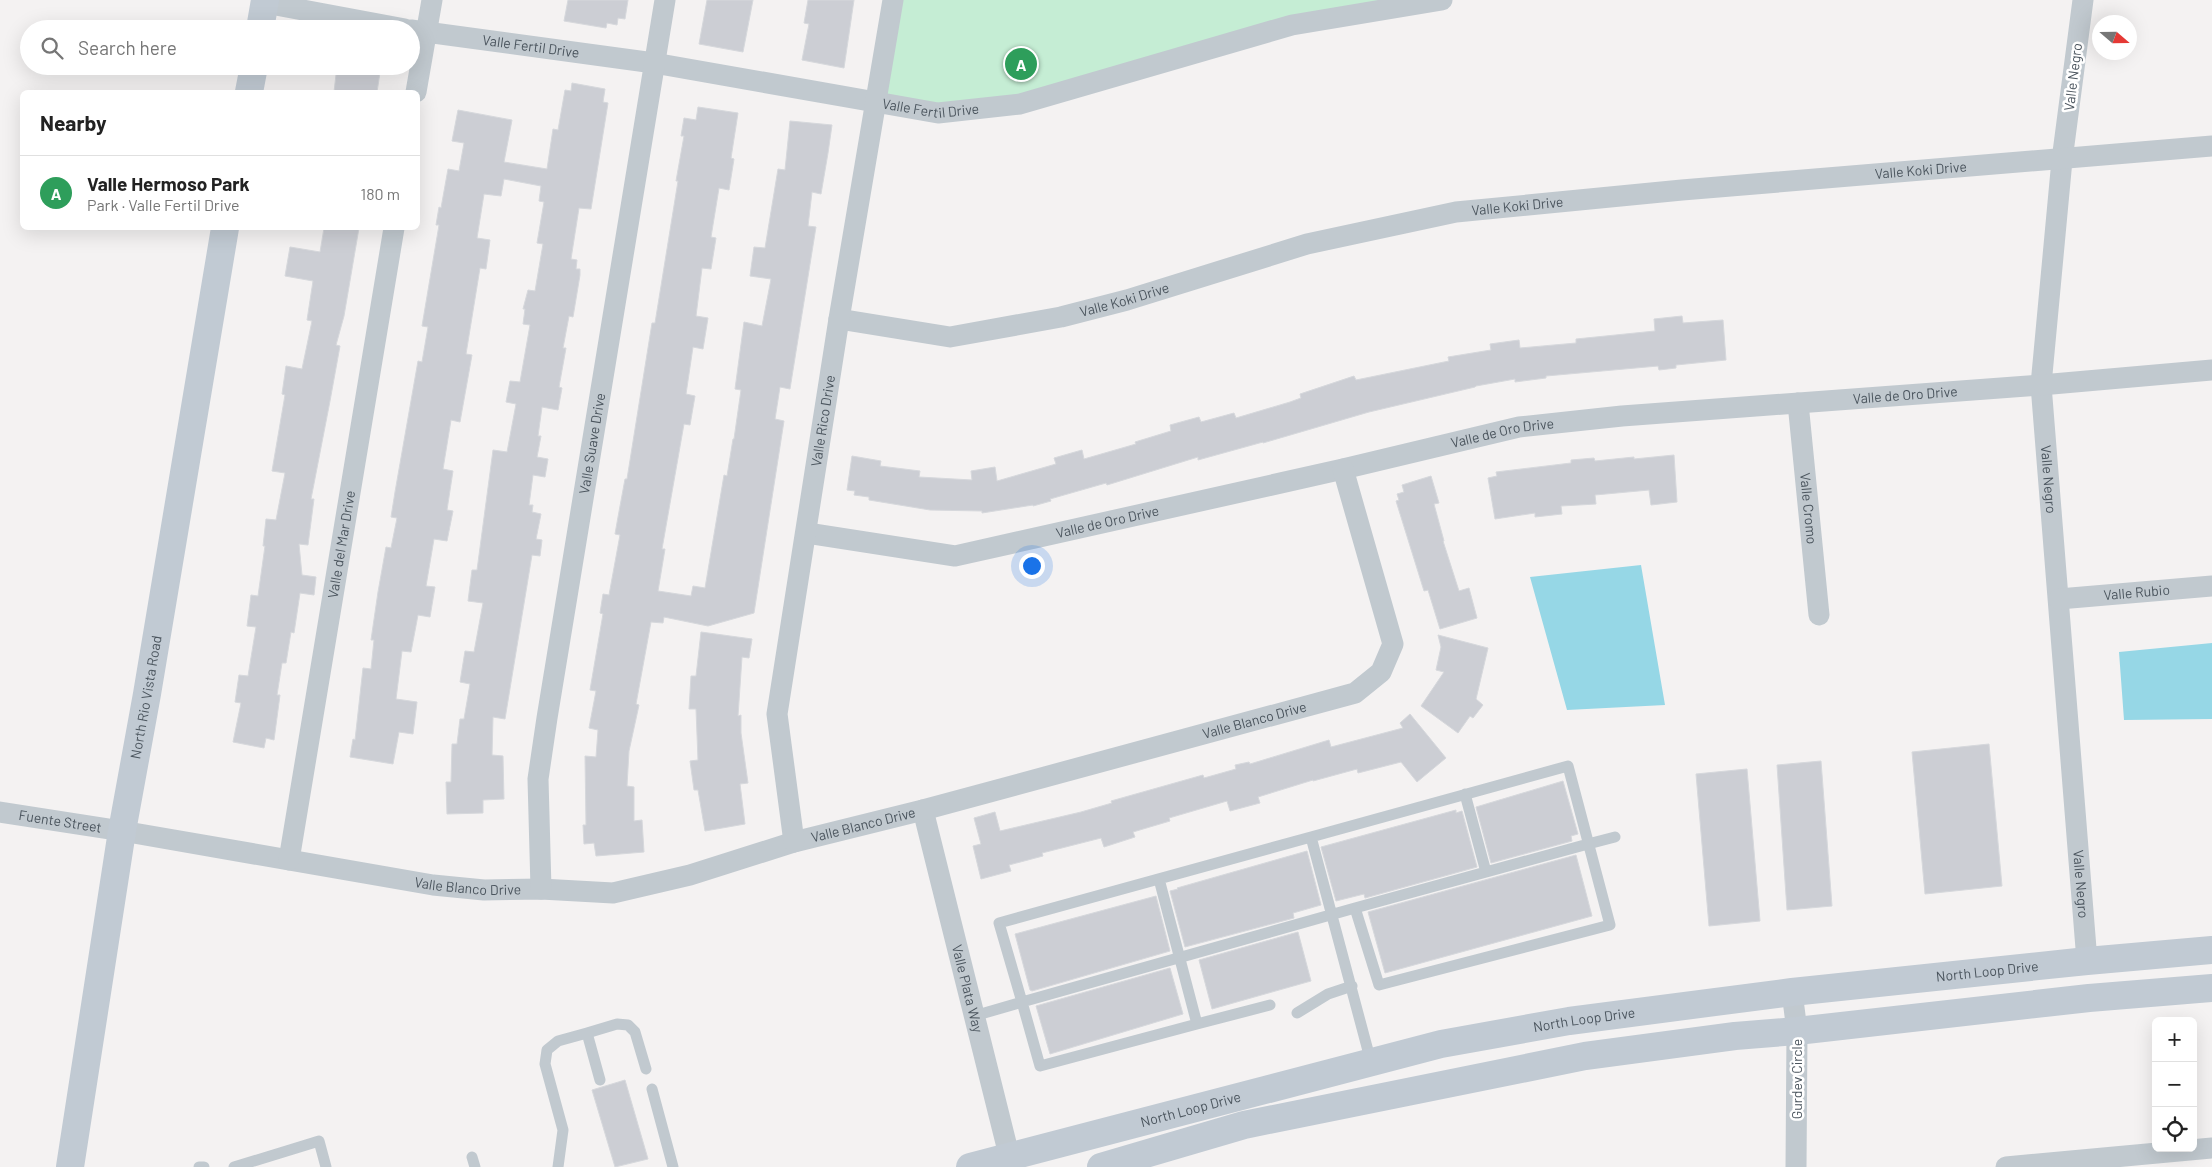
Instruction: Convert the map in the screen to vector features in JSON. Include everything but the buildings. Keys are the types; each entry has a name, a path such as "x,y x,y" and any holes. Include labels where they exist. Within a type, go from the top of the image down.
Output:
{"main road":[{"path":"249,90 252,75"},
{"name":"North Rio Vista Road","path":"70,1167 122,831 147,694 225,230"},
{"name":"North Loop Drive","path":"970,1167 1010,1162 1441,1044 1570,1021 1792,992 2212,950"},
{"path":"1101,1167 1244,1125 1585,1056 1735,1036 1797,1031 2089,998 2212,988"}],"street":[{"path":"420,29 432,0"},
{"name":"Valle Suave Drive","path":"541,889 538,779 545,727 665,0"},
{"name":"Valle Rico Drive","path":"794,842 777,714 839,319 893,0"},
{"name":"Valle Fertil Drive","path":"420,31 654,63 938,113 1020,104 1292,25 1442,0"},
{"name":"Valle Negro","path":"2083,0 2062,160 2041,385 2087,961"},
{"path":"264,10 338,20"},
{"path":"416,90 417,75"},
{"name":"Valle Koki Drive","path":"839,319 950,337 1061,317 1127,300 1307,244 1456,212 1682,190 2062,160 2212,146"},
{"name":"Valle del Mar Drive","path":"289,860 394,230"},
{"name":"Valle de Oro Drive","path":"806,533 955,556 1343,469 1519,427 1622,416 2041,385 2212,370"},
{"name":"Valle Cromo","path":"1798,403 1819,615"},
{"name":"Valle Blanco Drive","path":"122,831 433,885 484,890 541,889 613,892 690,874 794,842 922,810 1355,693 1381,672 1393,644 1343,469"},
{"name":"Valle Rubio","path":"2059,599 2212,586"},
{"name":"Valle Plata Way","path":"922,810 1010,1162"},
{"name":"Fuente Street","path":"0,812 122,831"},
{"name":"Gurdev Circle","path":"1792,992 1797,1031 1796,1167"},
{"path":"2006,1167 2212,1148"}],"lane":[{"path":"1270,1005 1040,1066 999,923 1568,766 1610,925 1379,985 1355,908"},
{"path":"1464,794 1486,872"},
{"path":"974,1016 1615,836"},
{"path":"1311,837 1371,1062"},
{"path":"1159,879 1197,1024"},
{"path":"1297,1013 1328,994 1352,986"},
{"path":"558,1167 563,1130 545,1064 547,1050 558,1042 586,1033 616,1024 628,1025 635,1032 646,1069"},
{"path":"586,1033 600,1080"},
{"path":"652,1089 673,1167"},
{"path":"234,1167 319,1142 326,1167"},
{"path":"199,1167 204,1167"}],"green space":[{"path":"893,0 1442,0 1292,25 1020,104 876,103"}],"water":[{"path":"1641,565 1665,705 1567,710 1530,577"},
{"path":"2212,643 2212,719 2124,720 2119,652"}],"place":[{"name":"Valle Hermoso Park","path":"1021,64"}]}
